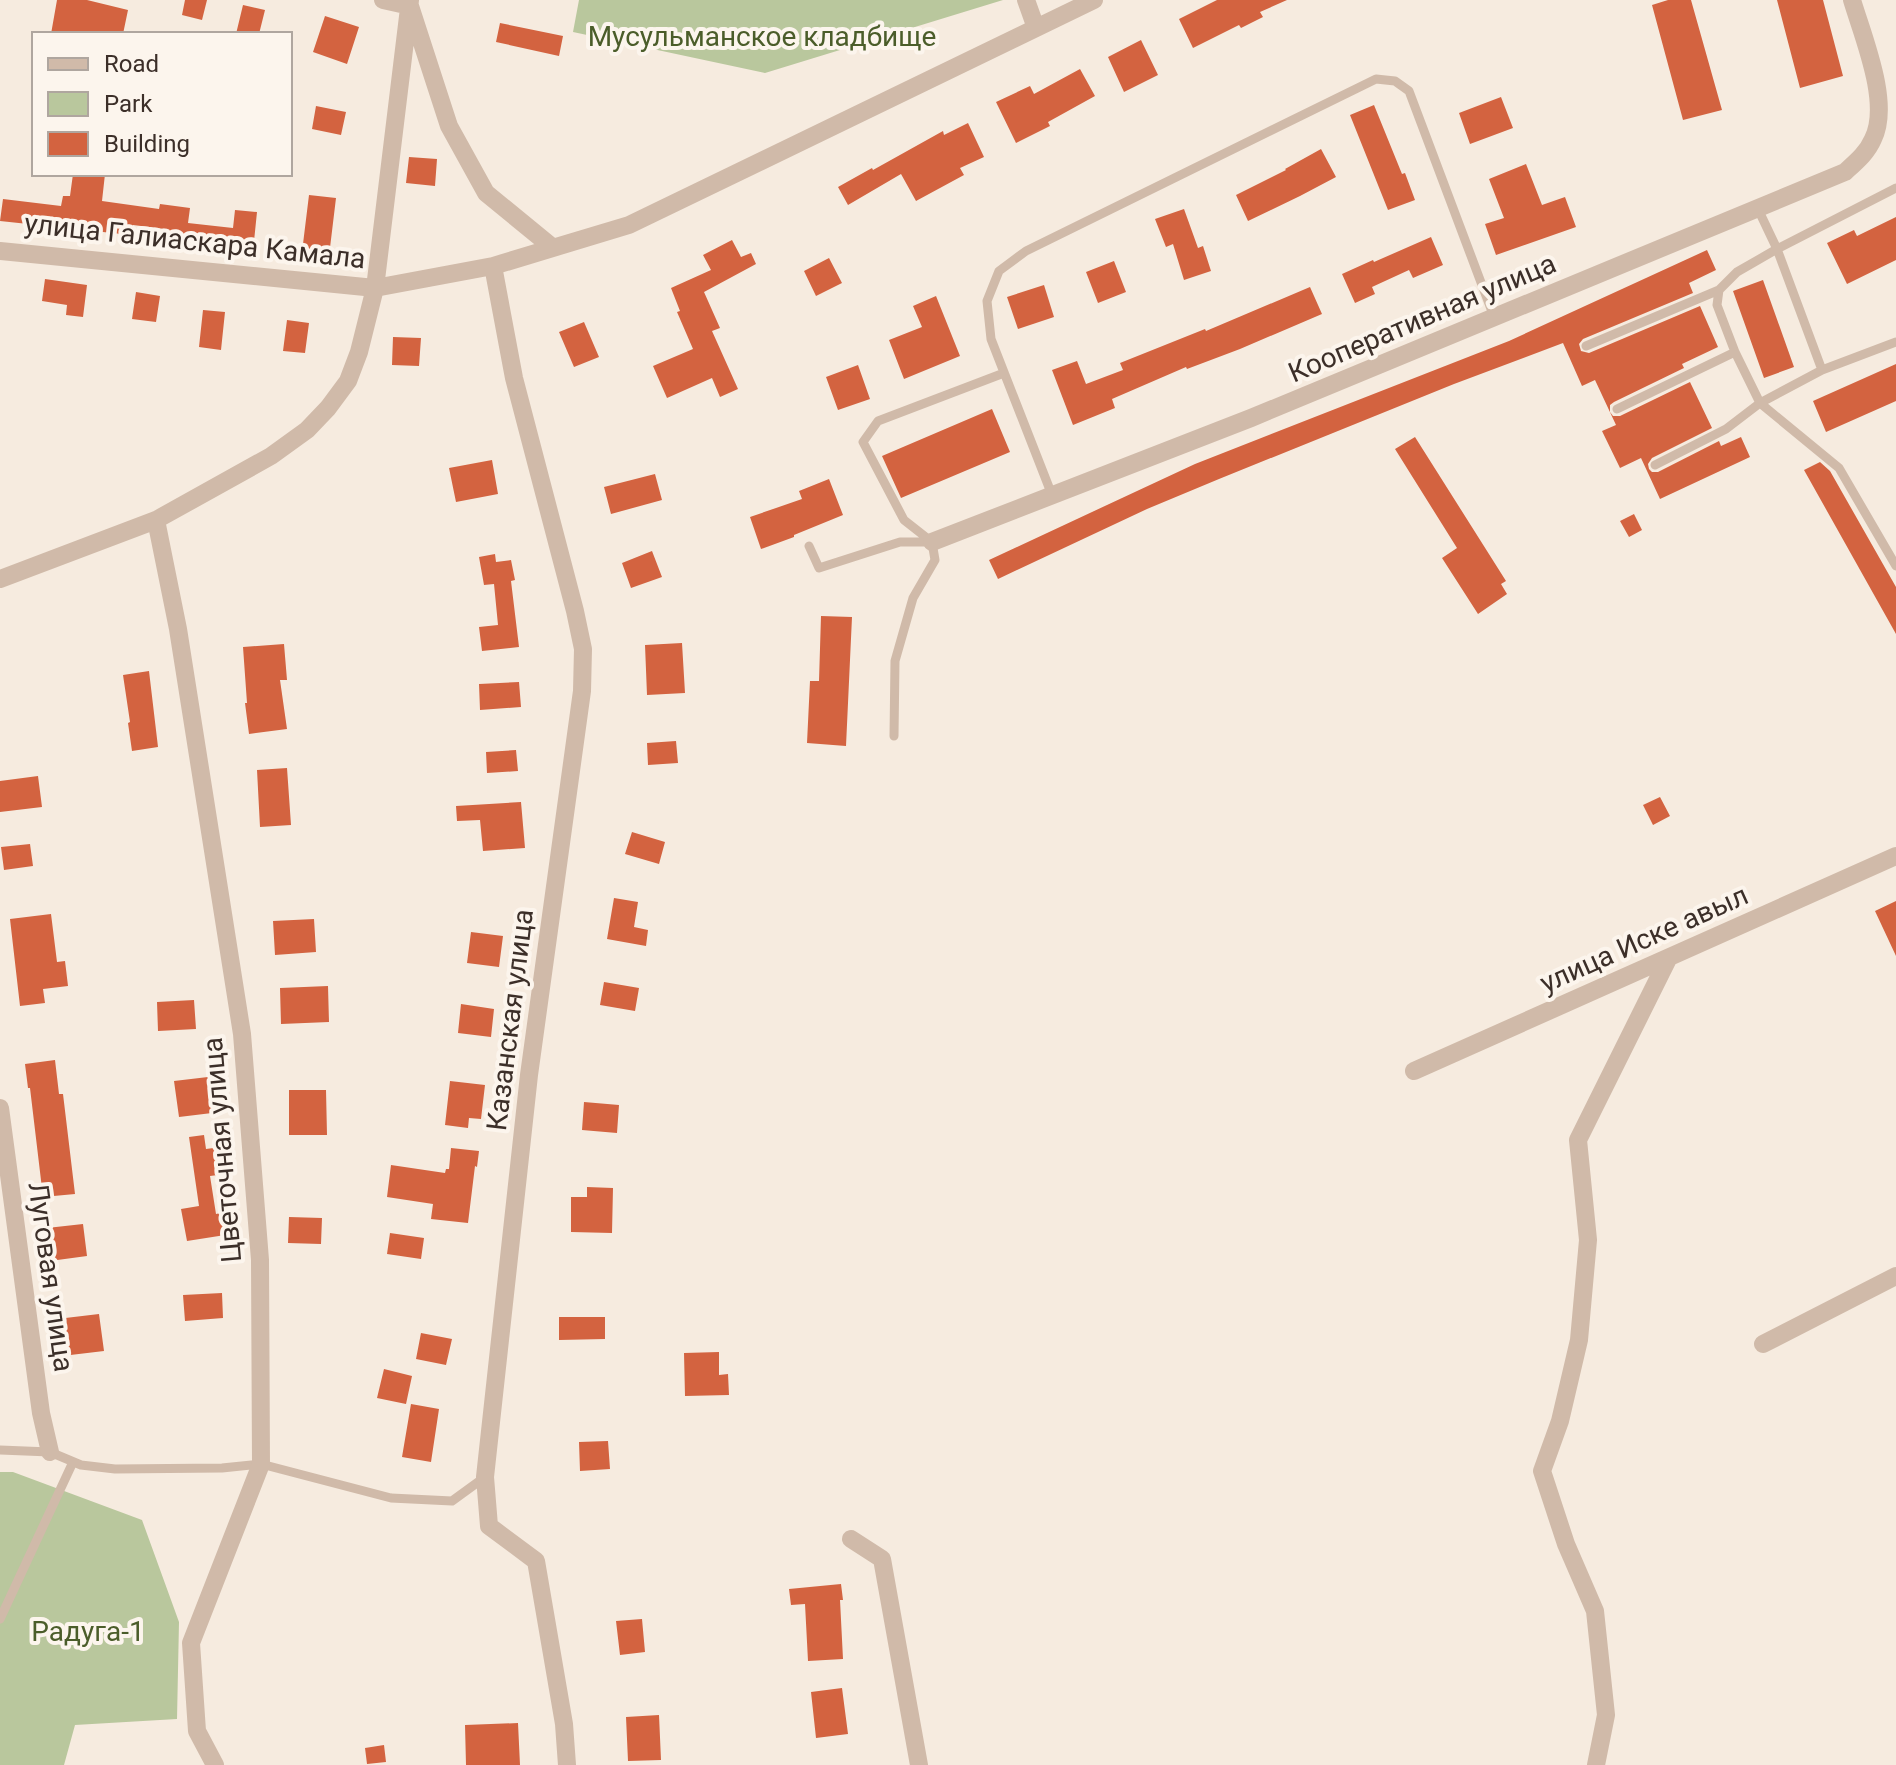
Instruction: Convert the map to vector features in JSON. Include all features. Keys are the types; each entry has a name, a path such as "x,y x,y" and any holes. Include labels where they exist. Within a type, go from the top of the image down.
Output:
{"street":[{"path":"383,0 410,3"},
{"path":"1026,0 1036,28"},
{"name":"улица Галиаскара Камала","path":"0,251 375,288 493,266 629,225 1094,0"},
{"name":"Кооперативная улица","path":"932,542 1251,418 1845,172 1861,158 1874,138 1880,114 1879,93 1852,0"},
{"path":"410,3 449,126 486,193 552,247"},
{"path":"0,579 156,520 271,456 307,430 348,381 359,352 375,288 410,3"},
{"name":"Казанская улица","path":"493,266 514,378 583,649 582,691 529,1075 485,1477 489,1526 536,1561 564,1724 567,1765"},
{"name":"Цветочная улица","path":"156,520 178,629 242,1034 260,1260 261,1464 191,1643 197,1731 215,1765"},
{"name":"улица Иске авыл","path":"1414,1071 1896,856"},
{"path":"1596,1765 1606,1715 1595,1611 1566,1544 1542,1471 1560,1421 1579,1340 1588,1240 1578,1140 1668,959"},
{"name":"Луговая улица","path":"0,1108 41,1413 50,1452"},
{"path":"1763,1344 1896,1276"},
{"path":"851,1539 882,1559 919,1765"}],"lane":[{"path":"1052,495 991,339 987,301 999,271 1026,251 1376,79 1395,81 1409,91 1494,318"},
{"path":"1586,346 1719,290 1737,272 1896,188"},
{"path":"1758,209 1777,249 1822,370"},
{"path":"1719,290 1717,305 1735,352 1760,403 1839,468 1896,566"},
{"path":"1655,465 1726,429 1760,403 1822,370 1896,342"},
{"path":"1617,409 1735,352"},
{"path":"894,736 895,661 913,598 935,560 932,542 904,520 863,442 878,421 1004,373"},
{"path":"809,546 819,568 900,542 932,542"},
{"path":"0,1450 50,1452 81,1465 115,1469 222,1468 261,1464 391,1498 452,1501 485,1477"},
{"path":"0,1619 73,1462"}],"green space":[{"name":"Мусульманское кладбище","path":"579,0 1003,0 765,73 573,32"},
{"name":"Радуга-1","path":"0,1472 13,1472 142,1520 179,1622 177,1719 75,1725 64,1765 0,1765"}],"building":[{"path":"57,0 87,0 128,10 123,32 51,32"},
{"path":"185,0 207,0 202,20 182,15"},
{"path":"1217,0 1287,0 1260,12 1263,17 1241,28 1239,25 1193,48 1179,19"},
{"path":"1668,0 1691,0 1722,110 1683,120 1652,5"},
{"path":"1777,0 1823,0 1843,76 1800,88"},
{"path":"243,5 265,10 260,32 236,32"},
{"path":"325,16 359,27 347,64 313,52"},
{"path":"500,23 563,36 559,56 496,42"},
{"path":"1141,40 1158,75 1124,92 1108,57"},
{"path":"1080,69 1095,96 1048,122 1050,126 1016,143 996,102 1030,86 1034,94"},
{"path":"1501,97 1513,128 1470,144 1459,113"},
{"path":"1374,105 1415,200 1388,210 1350,115"},
{"path":"316,106 346,112 341,135 312,129"},
{"path":"968,123 984,157 960,168 964,175 916,201 901,174 848,205 838,187 943,131 944,135"},
{"path":"1321,149 1336,177 1248,221 1236,195"},
{"path":"409,157 437,159 435,186 406,183"},
{"path":"1526,164 1542,205 1565,197 1576,227 1496,255 1485,224 1504,218 1489,179"},
{"path":"73,176 105,176 102,201 159,209 160,204 190,208 188,223 233,228 235,210 257,212 253,251 164,240 165,229 133,225 131,235 0,221 3,199 61,206 63,196 70,196"},
{"path":"309,195 336,198 329,256 302,252"},
{"path":"1184,209 1198,248 1203,246 1211,271 1184,280 1173,244 1166,247 1155,219"},
{"path":"1896,217 1896,260 1847,284 1827,243 1854,230 1857,236"},
{"path":"1431,237 1443,265 1413,278 1409,270 1372,287 1375,294 1355,303 1342,274"},
{"path":"732,240 741,257 751,253 756,264 704,292 720,328 712,331 738,389 720,397 712,378 667,398 653,366 693,349 677,312 680,311 671,288 711,270 703,255"},
{"path":"1707,250 1716,270 1689,283 1693,293 1583,339 1579,344 1581,351 1589,353 1700,306 1718,347 1682,364 1684,368 1614,402 1610,405 1610,412 1613,416 1620,416 1690,382 1712,428 1652,458 1649,469 1658,472 1719,441 1721,446 1741,437 1750,457 1660,499 1641,458 1620,468 1602,431 1616,425 1595,380 1582,386 1563,343 1147,509 998,579 989,560 1195,464 1509,341"},
{"path":"829,258 842,283 816,296 804,271"},
{"path":"1114,261 1126,292 1098,303 1086,272"},
{"path":"45,279 87,285 83,317 66,315 67,305 42,301"},
{"path":"1763,280 1794,367 1764,378 1733,291"},
{"path":"1044,285 1054,317 1018,329 1007,297"},
{"path":"1310,287 1322,314 1112,399 1115,408 1073,425 1052,370 1077,361 1086,384 1123,370 1120,363"},
{"path":"136,292 160,296 156,322 132,319"},
{"path":"936,296 960,356 904,379 889,340 922,327 913,306"},
{"path":"203,310 225,312 221,350 199,347"},
{"path":"287,320 309,323 305,353 283,351"},
{"path":"584,322 599,357 574,367 559,332"},
{"path":"393,337 421,338 419,366 392,365"},
{"path":"1896,364 1896,401 1826,432 1813,401"},
{"path":"858,365 870,399 838,410 826,377"},
{"path":"992,409 1010,452 901,498 882,456"},
{"path":"1415,437 1506,581 1501,584 1507,594 1478,614 1442,558 1457,548 1395,449"},
{"path":"492,460 498,494 456,502 449,468"},
{"path":"1820,462 1830,471 1896,587 1896,634 1804,470"},
{"path":"655,474 662,500 611,514 604,487"},
{"path":"829,479 843,515 761,549 750,517 802,499 799,491"},
{"path":"1634,514 1642,530 1629,537 1620,521"},
{"path":"652,551 662,577 631,588 622,563"},
{"path":"495,554 496,562 511,560 519,647 482,651 479,627 498,625 494,584 484,585 479,557"},
{"path":"821,616 852,617 846,746 807,743 810,681 819,681"},
{"path":"682,643 685,693 647,695 645,645"},
{"path":"284,644 287,680 280,680 287,729 249,734 243,647"},
{"path":"149,671 158,747 132,751 123,675"},
{"path":"519,682 521,707 480,710 479,684"},
{"path":"676,741 678,763 648,765 647,743"},
{"path":"516,750 518,771 487,773 486,752"},
{"path":"287,768 291,825 260,827 257,770"},
{"path":"38,776 42,807 0,812 0,781"},
{"path":"1660,797 1670,816 1653,825 1643,805"},
{"path":"521,802 525,848 483,851 480,820 457,821 456,806"},
{"path":"632,832 665,842 659,864 625,854"},
{"path":"30,844 33,866 4,870 1,847"},
{"path":"614,898 638,902 634,927 648,930 646,946 607,939"},
{"path":"1896,901 1896,956 1875,911"},
{"path":"51,914 57,962 65,961 68,986 43,989 45,1003 20,1006 10,919"},
{"path":"314,919 316,952 275,955 273,921"},
{"path":"471,932 503,936 499,967 467,963"},
{"path":"604,982 639,988 635,1011 600,1005"},
{"path":"328,986 329,1022 281,1024 280,988"},
{"path":"194,1000 196,1029 158,1031 157,1002"},
{"path":"461,1004 494,1009 491,1037 458,1033"},
{"path":"55,1060 59,1094 63,1094 75,1194 43,1197 25,1064"},
{"path":"208,1077 212,1113 179,1117 174,1081"},
{"path":"450,1081 485,1085 481,1119 469,1118 468,1128 445,1125"},
{"path":"289,1090 326,1090 327,1135 289,1135"},
{"path":"584,1102 619,1105 617,1133 582,1130"},
{"path":"204,1135 206,1149 221,1147 226,1174 210,1176 216,1214 235,1210 238,1233 187,1241 181,1209 199,1206 189,1137"},
{"path":"451,1148 479,1151 468,1223 431,1219 433,1204 387,1197 391,1165 445,1173 449,1169"},
{"path":"587,1187 613,1188 612,1233 571,1232 571,1197 587,1197"},
{"path":"289,1217 322,1218 321,1244 288,1243"},
{"path":"83,1224 87,1256 50,1261 47,1228"},
{"path":"390,1233 424,1238 421,1259 387,1254"},
{"path":"222,1293 223,1318 185,1321 183,1295"},
{"path":"99,1314 104,1351 62,1356 57,1319"},
{"path":"559,1317 605,1317 605,1339 559,1340"},
{"path":"421,1333 452,1339 446,1365 416,1359"},
{"path":"719,1352 719,1375 728,1374 729,1395 685,1396 684,1353"},
{"path":"384,1369 412,1376 406,1404 377,1398"},
{"path":"411,1404 439,1409 431,1462 402,1457"},
{"path":"608,1441 610,1469 580,1471 579,1442"},
{"path":"841,1584 843,1659 808,1661 805,1604 791,1605 789,1589"},
{"path":"642,1619 645,1652 620,1655 616,1621"},
{"path":"842,1688 848,1734 816,1738 811,1692"},
{"path":"659,1715 661,1760 628,1761 626,1717"},
{"path":"518,1723 520,1765 466,1765 465,1725"},
{"path":"384,1745 386,1762 367,1764 365,1748"}]}
